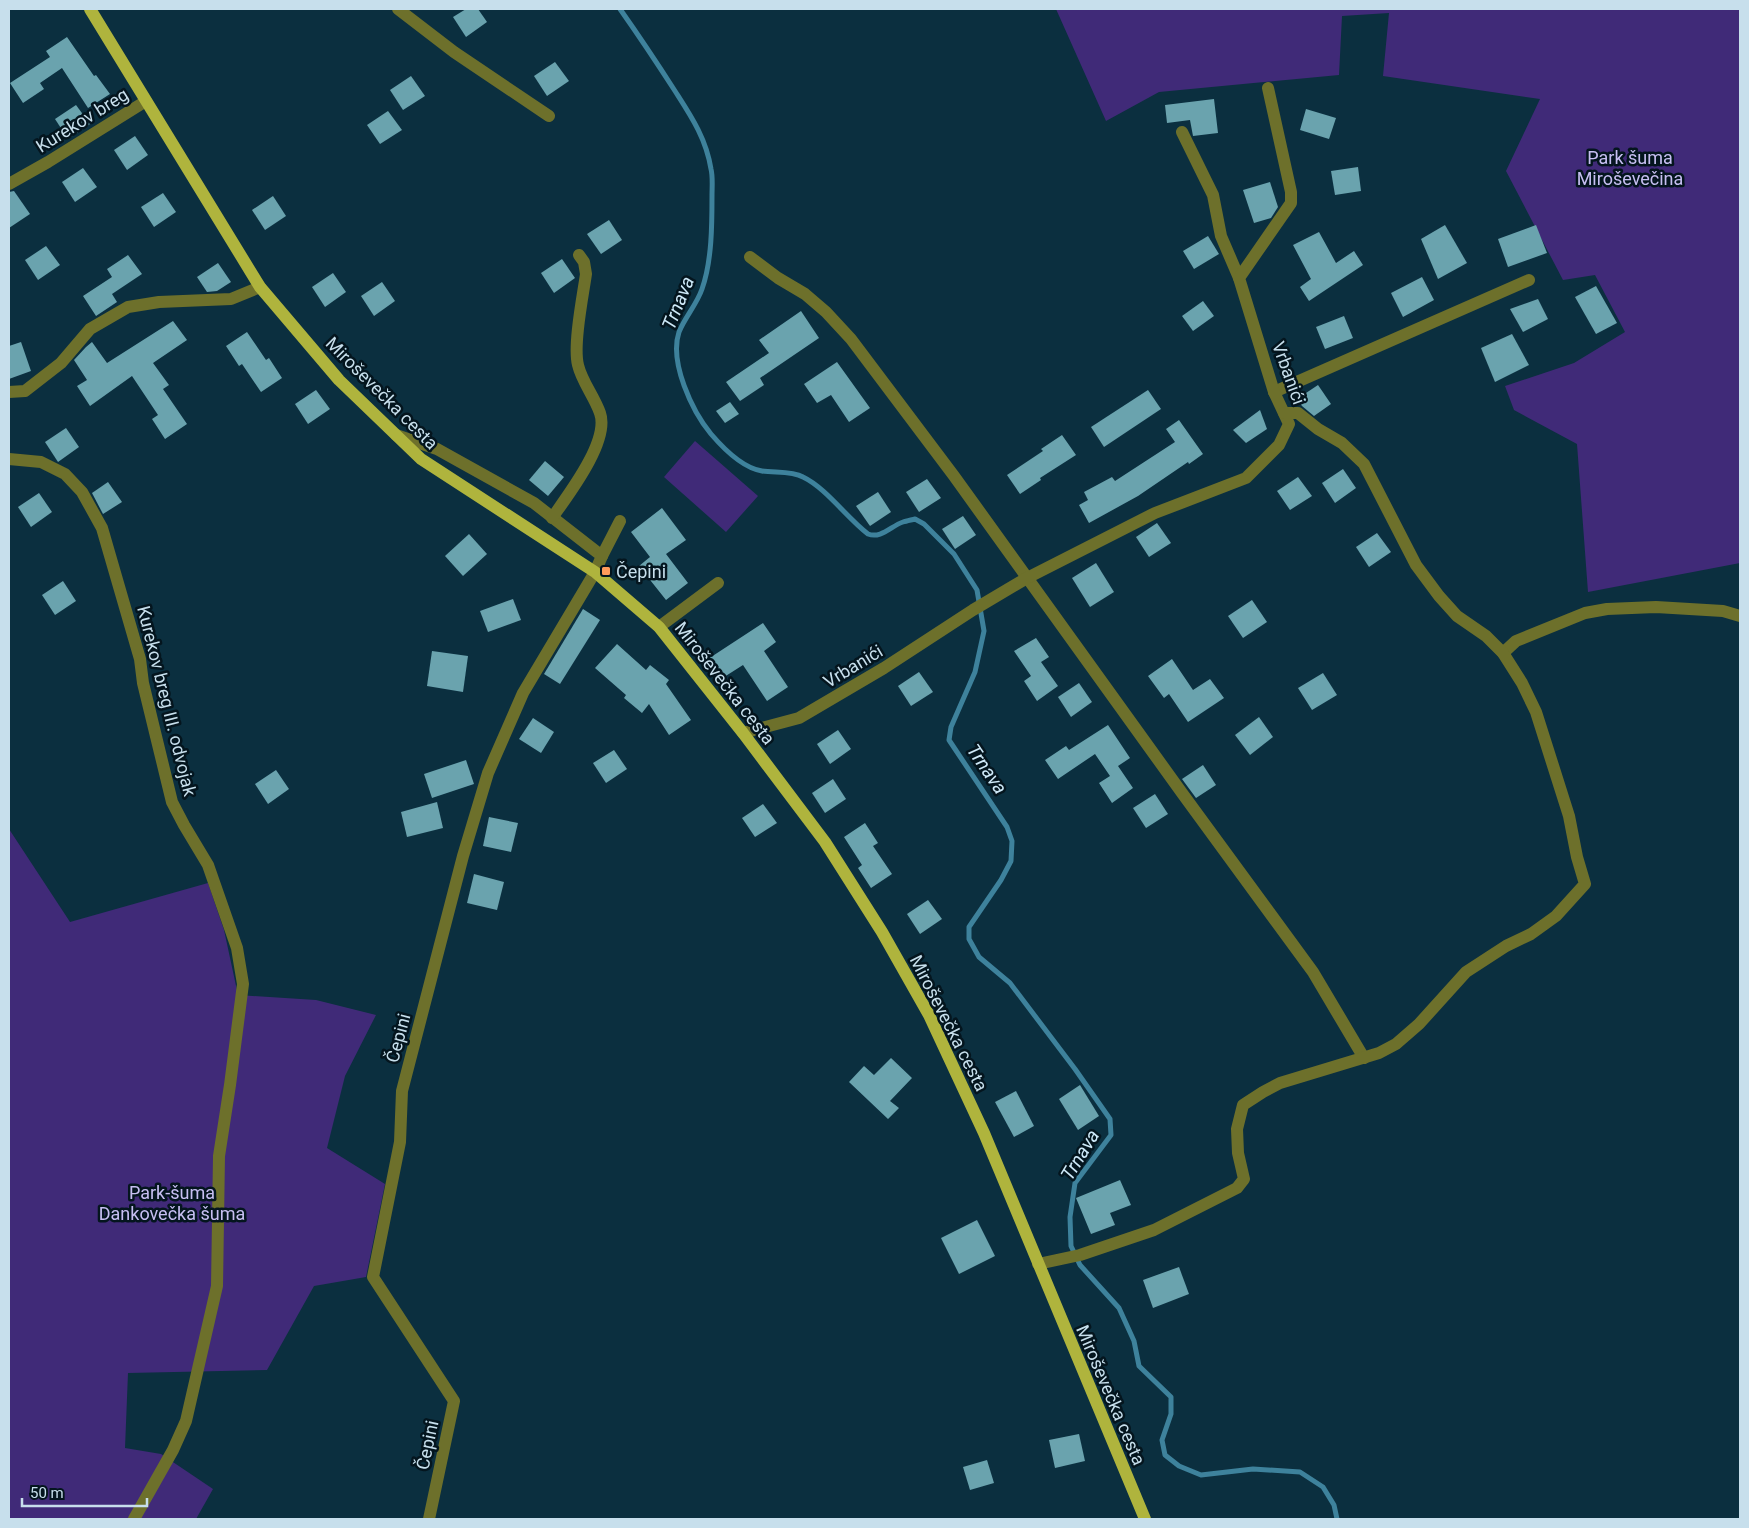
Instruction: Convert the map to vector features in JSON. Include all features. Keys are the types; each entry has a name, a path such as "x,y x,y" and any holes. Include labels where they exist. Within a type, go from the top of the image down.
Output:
{"main road":[{"name":"Miroševečka cesta","path":"90,9 260,287 339,380 421,459 595,572 659,627 826,842 882,932 929,1015 984,1133 1145,1519"}],"street":[{"path":"398,9 454,52 549,116"},
{"path":"1239,278 1291,204 1291,192 1268,88"},
{"name":"Kurekov breg","path":"9,184 146,101"},
{"name":"Vrbanići","path":"743,733 799,718 884,668 973,610 1027,578 1156,513 1246,478 1279,446 1289,424 1274,392 1239,278 1221,236 1213,195 1182,132"},
{"path":"552,518 580,479 596,446 603,426 600,413 577,364 576,348 586,274 584,262 579,255"},
{"path":"750,257 778,278 805,294 826,312 851,339 954,476 1313,972 1364,1058"},
{"path":"1274,392 1528,280"},
{"path":"9,392 25,391 61,364 90,329 128,307 159,302 231,299 260,287"},
{"path":"1038,1264 1074,1256 1154,1230 1237,1188 1244,1179 1238,1153 1237,1129 1243,1106 1280,1083 1379,1053 1396,1044 1419,1024 1466,972 1506,946 1531,934 1556,916 1584,884 1569,816 1536,712 1522,683 1503,653 1486,636 1457,616 1427,580 1416,565 1364,464 1342,443 1318,429 1298,413 1284,413"},
{"path":"396,435 437,449 534,503 602,556"},
{"name":"Kurekov breg III. odvojak","path":"9,459 41,462 66,474 82,492 102,528 140,658 150,710 172,802 208,864 237,948 243,984 219,1156 216,1296 186,1421 173,1450 134,1519"},
{"name":"Čepini","path":"429,1519 454,1401 373,1278 400,1142 402,1091 463,856 488,774 523,693 595,572 620,521"},
{"path":"659,627 718,582"},
{"path":"1503,653 1516,641 1585,613 1607,609 1656,607 1723,611 1740,616"}],"green space":[{"name":"Park šuma Miroševečina","path":"1056,9 1740,9 1740,563 1588,592 1577,444 1514,410 1505,386 1574,363 1625,332 1595,275 1563,280 1506,171 1540,99 1383,76 1389,13 1342,16 1339,75 1159,92 1106,121"},
{"path":"695,441 758,496 726,532 664,477"},
{"name":"Park-šuma Dankovečka šuma","path":"9,829 70,922 208,883 224,930 238,995 316,1000 376,1015 345,1076 327,1148 385,1184 366,1277 314,1286 267,1370 128,1373 125,1448 161,1454 213,1489 196,1519 9,1519"}],"building":[{"path":"466,9 478,9 487,22 466,37 453,17"},
{"path":"67,37 94,76 96,75 110,94 88,108 62,68 40,83 44,89 23,103 10,83 50,57 46,51"},
{"path":"555,62 569,81 547,96 534,76"},
{"path":"411,76 425,96 403,110 390,90"},
{"path":"1214,99 1218,133 1193,136 1190,120 1167,123 1165,105"},
{"path":"76,105 90,124 68,139 55,119"},
{"path":"1306,109 1336,118 1329,139 1300,130"},
{"path":"388,111 402,130 380,144 367,125"},
{"path":"135,136 148,155 127,170 114,150"},
{"path":"1358,167 1361,191 1335,195 1331,171"},
{"path":"83,168 97,187 75,202 62,182"},
{"path":"1270,182 1278,207 1271,218 1254,223 1243,190"},
{"path":"14,191 30,214 9,228 9,192"},
{"path":"163,193 176,212 154,227 141,207"},
{"path":"273,196 286,216 265,230 252,210"},
{"path":"609,220 622,240 601,254 587,234"},
{"path":"1445,225 1467,263 1438,279 1421,239"},
{"path":"1536,225 1547,253 1508,267 1498,239"},
{"path":"1319,232 1336,263 1354,251 1363,265 1309,301 1300,287 1311,279 1293,245"},
{"path":"1208,236 1219,254 1194,269 1183,251"},
{"path":"46,246 60,265 38,280 25,260"},
{"path":"128,255 142,274 112,294 117,302 96,316 83,296 112,277 107,269"},
{"path":"562,259 575,278 554,293 541,273"},
{"path":"218,263 231,282 217,291 207,292 197,277"},
{"path":"333,273 346,292 325,307 312,287"},
{"path":"1422,277 1434,300 1403,317 1391,293"},
{"path":"382,282 395,301 374,316 361,296"},
{"path":"1596,286 1617,323 1596,334 1575,297"},
{"path":"1538,299 1548,319 1523,332 1510,309"},
{"path":"1203,301 1214,316 1193,331 1182,316"},
{"path":"801,311 819,338 760,378 764,385 740,401 726,382 769,353 759,340"},
{"path":"1344,316 1353,338 1325,349 1316,327"},
{"path":"173,321 187,340 153,363 169,385 163,389 187,424 165,439 152,419 158,415 132,376 90,406 77,386 87,380 74,360 86,347 92,342 107,363"},
{"path":"247,332 266,360 269,358 282,378 261,392 242,364 239,366 226,346"},
{"path":"1512,334 1529,365 1495,382 1481,348"},
{"path":"21,342 31,371 9,379 9,346"},
{"path":"837,362 870,408 849,422 831,395 817,403 804,384"},
{"path":"1318,385 1331,404 1314,416 1297,399"},
{"path":"316,390 330,409 308,424 295,404"},
{"path":"1148,390 1161,409 1104,447 1091,427"},
{"path":"730,402 739,414 725,423 716,411"},
{"path":"1260,410 1267,429 1246,443 1233,430"},
{"path":"1179,420 1203,454 1138,496 1089,523 1079,505 1088,500 1084,492 1112,477 1115,481 1175,442 1166,429"},
{"path":"66,428 79,447 58,462 45,442"},
{"path":"1062,435 1076,455 1040,478 1041,480 1020,494 1007,475 1043,451 1041,449"},
{"path":"545,461 564,477 548,496 529,480"},
{"path":"1343,469 1356,488 1335,503 1322,483"},
{"path":"1298,477 1312,496 1290,510 1277,491"},
{"path":"927,479 941,498 919,512 906,492"},
{"path":"108,482 122,502 103,514 92,493"},
{"path":"878,492 891,512 870,526 856,506"},
{"path":"39,493 52,512 31,527 18,507"},
{"path":"662,508 686,540 666,554 688,583 666,600 639,566 650,557 631,532"},
{"path":"963,516 976,535 955,549 942,529"},
{"path":"1157,523 1171,543 1149,557 1136,537"},
{"path":"1377,533 1391,552 1369,567 1356,547"},
{"path":"469,534 487,554 463,576 445,556"},
{"path":"1096,563 1114,592 1090,607 1072,578"},
{"path":"63,581 76,601 55,615 42,595"},
{"path":"513,599 521,620 488,632 480,611"},
{"path":"1252,600 1267,622 1243,638 1228,616"},
{"path":"583,609 600,620 560,684 544,674"},
{"path":"763,623 776,642 764,651 788,687 767,701 743,665 721,679 708,659"},
{"path":"1036,638 1049,657 1041,662 1058,686 1037,701 1024,681 1031,676 1014,651"},
{"path":"617,644 646,670 650,665 669,680 666,684 691,720 669,735 649,704 642,713 624,698 626,695 595,668"},
{"path":"432,651 468,656 463,692 427,686"},
{"path":"1172,659 1193,690 1210,679 1224,698 1188,722 1169,694 1164,698 1148,676"},
{"path":"919,672 933,692 911,706 898,686"},
{"path":"1323,673 1337,695 1312,710 1298,688"},
{"path":"1079,683 1092,702 1071,717 1058,697"},
{"path":"1259,717 1273,737 1250,755 1235,735"},
{"path":"533,718 554,732 541,753 519,739"},
{"path":"1108,725 1130,758 1118,766 1133,788 1112,803 1099,783 1110,776 1095,754 1058,779 1045,760 1066,746 1069,750"},
{"path":"838,730 851,749 830,764 817,744"},
{"path":"614,750 627,769 606,783 593,763"},
{"path":"466,760 474,784 432,798 424,774"},
{"path":"1203,765 1216,785 1196,798 1182,779"},
{"path":"276,770 289,789 268,804 255,784"},
{"path":"833,779 846,799 825,813 812,793"},
{"path":"1155,794 1168,814 1146,828 1133,808"},
{"path":"437,802 443,828 407,837 401,812"},
{"path":"763,804 777,823 755,837 742,818"},
{"path":"489,817 518,823 511,852 483,846"},
{"path":"865,823 878,843 873,846 892,874 871,888 858,868 862,865 844,837"},
{"path":"474,874 504,882 497,910 467,903"},
{"path":"928,900 942,919 920,934 907,914"},
{"path":"891,1058 912,1078 890,1101 899,1108 888,1119 849,1082 864,1066 874,1075"},
{"path":"1080,1085 1099,1116 1078,1130 1059,1099"},
{"path":"1016,1091 1034,1126 1014,1137 995,1102"},
{"path":"1120,1180 1131,1205 1110,1213 1115,1225 1091,1234 1076,1198"},
{"path":"977,1220 995,1256 959,1274 941,1238"},
{"path":"1179,1267 1189,1294 1153,1308 1143,1280"},
{"path":"1079,1434 1085,1461 1055,1468 1049,1440"},
{"path":"987,1460 994,1483 970,1490 963,1467"}],"waterway":[{"name":"Trnava","path":"620,9 692,118 706,147 712,172 708,267 700,295 679,332 677,344 677,357 684,386 697,413 711,434 727,451 741,462 762,471 799,475 812,482 868,534 877,535 899,524 915,519 924,524 954,554 977,590 984,631 975,672 951,727 949,740 1007,827 1012,841 1011,861 1001,880 969,927 969,939 979,957 1010,983 1110,1119 1111,1135 1075,1183 1070,1217 1071,1246 1080,1265 1119,1308 1134,1341 1139,1366 1171,1397 1171,1414 1162,1440 1165,1455 1179,1466 1201,1475 1253,1469 1300,1472 1323,1487 1334,1505 1337,1519"}],"place":[{"name":"Čepini","path":"606,571"}]}
